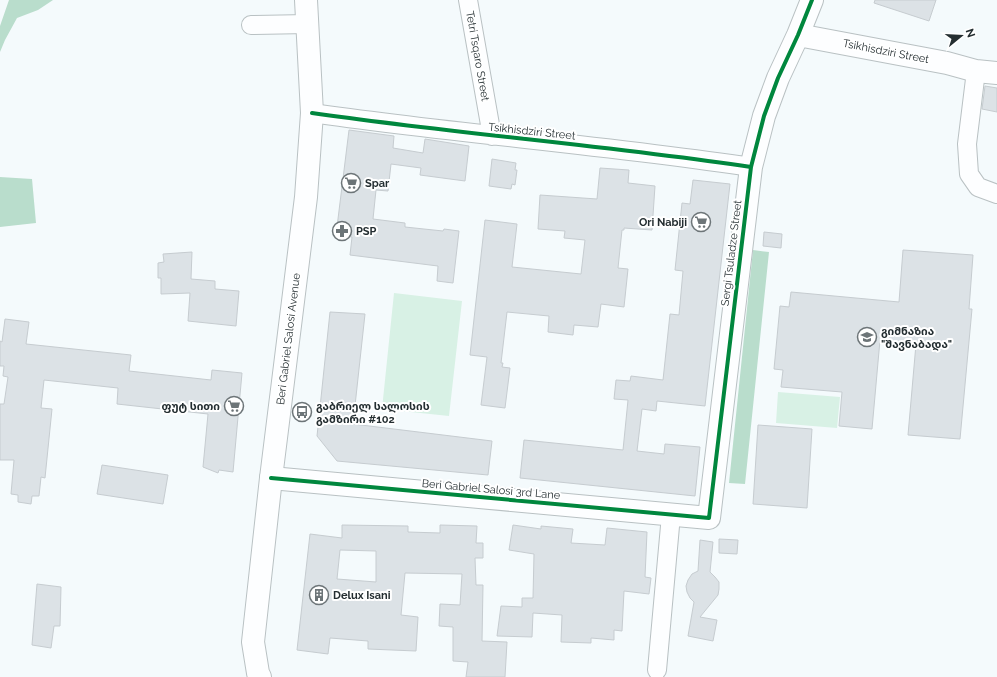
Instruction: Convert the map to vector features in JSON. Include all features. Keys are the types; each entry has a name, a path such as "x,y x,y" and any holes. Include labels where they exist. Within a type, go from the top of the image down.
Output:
{"street":[{"name":"Beri Gabriel Salosi Avenue","path":"255,676 253,642 271,478 306,197 312,113 306,0"},
{"name":"Tetri Tsqaro Street","path":"468,0 492,136"},
{"name":"Sergi Tsuladze Street","path":"710,518 751,167 766,110 778,78 812,0"},
{"path":"251,25 308,24"},
{"name":"Tsikhisdziri Street","path":"798,35 947,63 986,72"},
{"path":"986,72 967,144 968,174 978,187 997,194"},
{"name":"Tsikhisdziri Street","path":"312,113 492,136 685,157 751,167"},
{"name":"Beri Gabriel Salosi 3rd Lane","path":"271,478 710,518"},
{"path":"657,670 672,515"}],"green space":[{"path":"9,0 53,0 38,10 17,18 0,52 0,26"},
{"path":"0,177 32,179 36,223 0,227"},
{"path":"753,250 769,252 745,484 729,483"},
{"path":"394,293 462,301 449,416 382,409"},
{"path":"778,392 840,397 837,428 776,423"}],"building":[{"path":"875,0 936,0 929,21 874,3"},
{"path":"985,86 997,88 997,112 982,109"},
{"path":"349,130 394,136 393,148 423,153 425,139 469,146 465,181 420,175 421,168 391,164 388,191 376,190 373,219 405,223 405,227 459,231 453,283 437,281 438,266 350,255 352,237 336,235"},
{"path":"492,159 516,163 515,170 517,170 515,185 512,184 511,189 489,186"},
{"path":"600,168 629,170 628,183 655,186 652,230 624,228 624,230 622,230 618,268 628,269 624,307 601,304 598,327 574,325 573,335 548,332 549,316 507,312 501,363 503,363 502,367 510,368 505,408 481,405 487,357 470,355 485,220 517,224 512,267 581,274 585,240 564,238 565,231 538,229 540,195 597,199"},
{"path":"693,180 730,184 705,406 657,401 656,411 642,409 637,451 664,454 665,444 700,447 695,496 520,478 524,440 623,450 628,400 614,399 616,380 630,381 631,376 663,380 670,314 679,315 683,271 675,270 682,203 690,204"},
{"path":"764,232 782,234 781,248 763,246"},
{"path":"903,250 973,255 969,309 972,309 960,439 908,435 916,344 880,340 872,429 839,426 842,392 781,387 783,370 774,369 780,306 789,307 791,292 899,302"},
{"path":"192,252 191,279 215,281 215,289 239,291 236,326 188,321 190,293 161,294 161,278 158,278 158,263 164,262 163,254"},
{"path":"330,312 365,314 353,424 492,441 488,475 337,461 317,436"},
{"path":"5,319 29,322 26,344 131,355 129,371 211,380 212,370 242,373 233,472 219,470 218,473 203,467 208,414 117,404 118,388 44,380 41,408 52,409 45,478 41,477 39,496 32,496 31,504 18,502 18,495 11,494 14,460 0,460 0,404 4,404 8,377 3,376 4,366 0,366 0,341 2,342"},
{"path":"758,425 812,429 807,508 753,504"},
{"path":"102,465 168,475 163,504 97,494"},
{"path":"342,525 408,526 408,532 440,533 440,525 477,526 476,543 483,543 483,558 475,558 476,585 483,585 482,641 507,642 505,677 466,677 468,662 453,661 453,627 439,626 440,604 460,605 462,574 405,573 401,615 418,617 416,651 368,649 368,641 330,638 328,654 297,650 310,534 342,538","holes":["340,550 376,551 376,582 337,579"]},
{"path":"513,525 541,529 541,526 573,529 571,543 605,545 607,528 647,532 645,577 651,578 649,594 624,591 622,631 614,630 614,640 591,638 591,643 561,642 562,615 533,613 532,637 497,636 501,606 522,607 522,598 533,598 534,554 509,550"},
{"path":"719,539 738,540 737,554 719,553"},
{"path":"700,540 713,542 710,572 719,582 718,595 700,617 717,620 713,641 688,636 694,602 687,592 686,586 692,574 698,571"},
{"path":"37,584 61,587 60,626 54,626 51,648 32,645"}],"cycle path":[{"path":"271,478 709,518 751,167 764,116 778,78 812,0"},
{"path":"312,113 641,152 751,167"}],"place":[{"name":"Spar","path":"351,183"},
{"name":"Ori Nabiji","path":"701,222"},
{"name":"PSP","path":"342,231"},
{"name":"გიმნაზია \"შავნაბადა\"","path":"867,337"},
{"name":"ფუტ სითი","path":"234,406"},
{"name":"გაბრიელ სალოსის გამზირი #102","path":"302,412"},
{"name":"Delux Isani","path":"319,595"}]}
